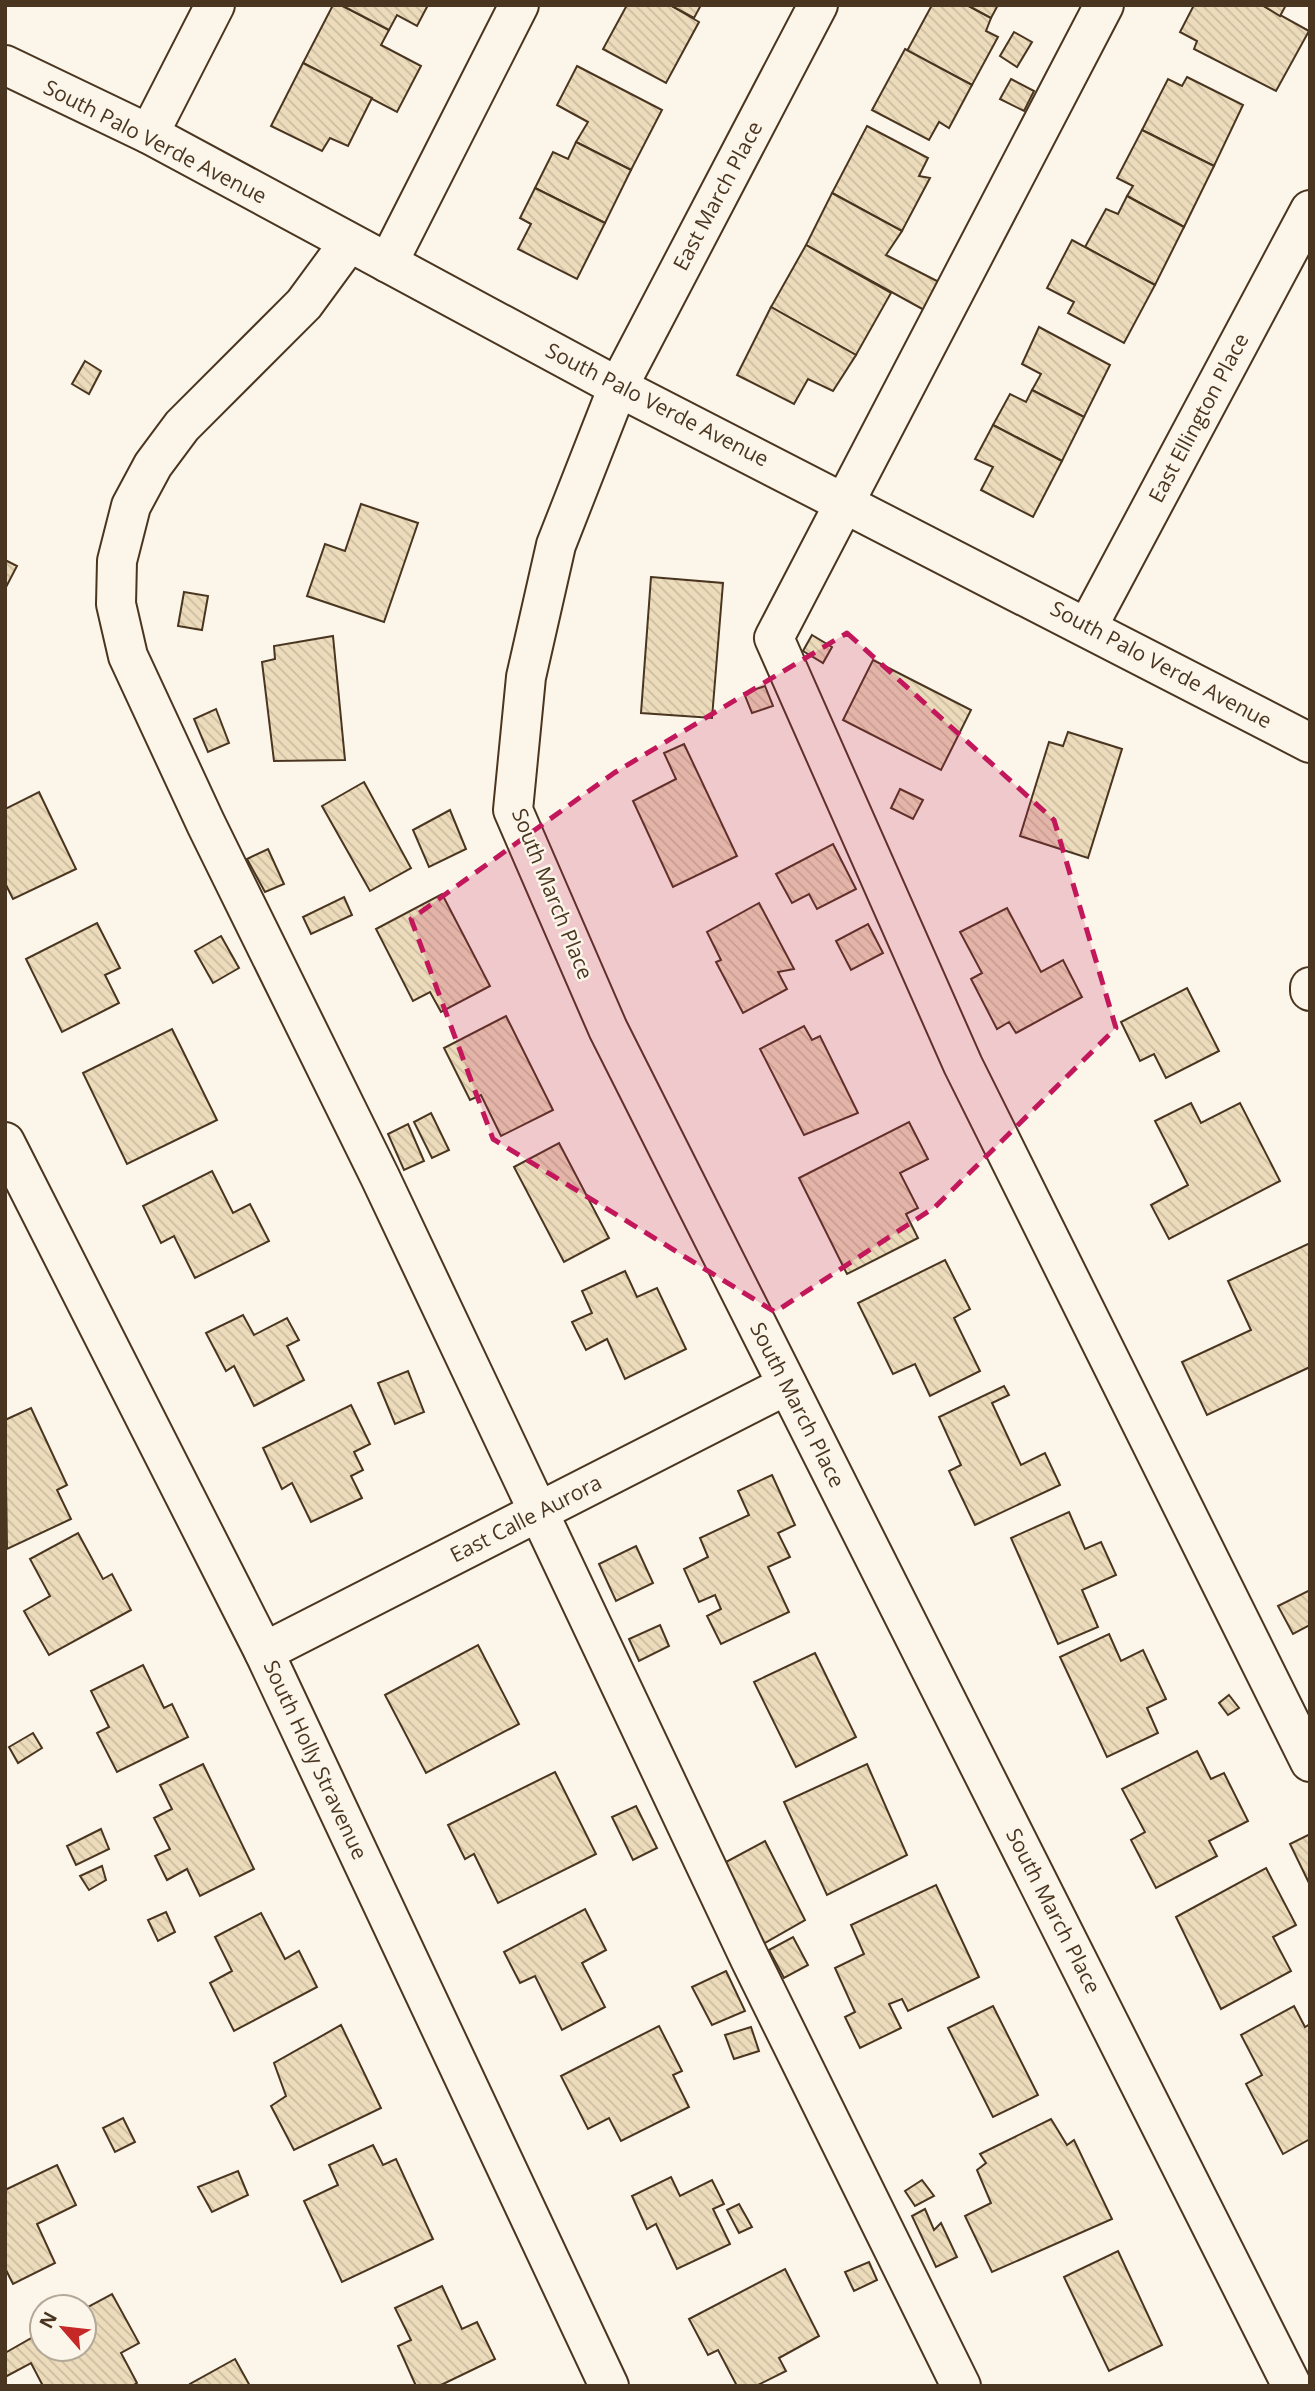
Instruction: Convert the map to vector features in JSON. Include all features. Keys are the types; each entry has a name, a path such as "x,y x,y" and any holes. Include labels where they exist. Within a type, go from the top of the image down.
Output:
{"street":[{"path":"149,134 215,5"},
{"path":"388,263 519,5"},
{"name":"East March Place","path":"618,387 818,5"},
{"path":"1104,5 774,638 963,1065 1310,1762"},
{"name":"South Palo Verde Avenue","path":"5,65 149,134 348,244 618,387 1088,626 1310,743"},
{"name":"East Ellington Place","path":"1088,626 1310,210"},
{"path":"348,244 304,304 182,426 153,465 131,506 117,561 116,604 128,656 189,788 380,1177 750,1959 961,2386"},
{"name":"South March Place","path":"618,387 556,545 526,677 513,810 608,1029 1292,2386"},
{"name":"South Holly Stravenue","path":"5,1142 264,1652 609,2386"},
{"name":"East Calle Aurora","path":"264,1652 787,1385"}],"highlighted area":[{"path":"847,633 1054,820 1116,1028 935,1207 775,1312 493,1139 411,919 614,773"}],"building":[{"path":"333,5 341,5 389,30 381,45 421,66 397,112 303,63"},
{"path":"341,5 428,5 417,26 397,15 389,30"},
{"path":"627,5 670,5 699,22 666,83 603,49"},
{"path":"670,5 701,5 694,18"},
{"path":"932,5 967,5 991,18 986,31 998,37 972,85 907,51"},
{"path":"967,5 998,5 991,18"},
{"path":"1194,5 1262,5 1309,31 1276,91 1194,49 1197,41 1180,32"},
{"path":"1262,5 1286,5 1280,16"},
{"path":"1014,32 1032,42 1017,67 1000,56"},
{"path":"905,49 972,85 949,128 939,122 929,140 872,110"},
{"path":"303,63 372,98 348,146 330,138 322,151 271,126"},
{"path":"577,66 662,110 631,170 576,142 588,122 557,105"},
{"path":"1187,77 1243,105 1214,166 1142,130 1168,79 1182,86"},
{"path":"1011,79 1034,91 1024,111 1000,99"},
{"path":"867,126 928,158 919,176 930,178 902,231 832,193"},
{"path":"1142,130 1214,166 1184,227 1127,196 1133,186 1117,178"},
{"path":"576,142 631,170 605,223 535,188 553,152 568,159"},
{"path":"535,188 605,223 577,279 518,249 531,224 520,218"},
{"path":"832,193 902,231 886,255 939,282 926,311 806,245"},
{"path":"1127,196 1184,227 1155,285 1085,247 1106,209 1118,214"},
{"path":"1072,240 1155,285 1124,343 1068,313 1074,302 1047,288"},
{"path":"806,245 891,293 856,355 771,307"},
{"path":"771,307 856,355 833,391 808,379 794,404 737,375"},
{"path":"1039,327 1110,365 1084,417 1032,390 1041,374 1022,364"},
{"path":"85,361 101,371 89,394 72,384"},
{"path":"1032,390 1084,417 1062,461 993,425 1010,394 1026,402"},
{"path":"993,425 1062,461 1033,517 981,490 993,467 975,459"},
{"path":"361,504 418,523 384,622 307,596 325,544 345,551"},
{"path":"5,560 17,566 5,589"},
{"path":"651,577 723,583 712,718 641,713"},
{"path":"184,592 208,596 202,630 178,626"},
{"path":"812,635 832,647 823,663 803,651"},
{"path":"333,636 345,760 274,761 262,662 275,659 274,646"},
{"path":"873,660 971,710 941,770 843,720"},
{"path":"765,686 773,706 752,713 744,693"},
{"path":"216,709 229,743 208,752 194,719"},
{"path":"1068,732 1122,749 1088,858 1020,836 1049,742 1063,746"},
{"path":"684,744 737,856 673,887 633,801 676,779 664,753"},
{"path":"364,782 411,868 370,891 322,806"},
{"path":"900,789 923,800 913,819 891,808"},
{"path":"39,792 76,869 13,899 5,883 5,809"},
{"path":"450,810 466,849 429,867 413,830"},
{"path":"833,844 856,889 817,909 809,894 792,903 776,874"},
{"path":"268,849 284,884 265,892 247,859"},
{"path":"442,894 490,986 441,1012 430,992 413,1001 376,929"},
{"path":"344,897 352,915 311,934 303,917"},
{"path":"759,903 794,969 778,972 787,989 743,1013 716,962 721,960 707,932"},
{"path":"1007,908 1041,972 1063,960 1082,997 1016,1033 1009,1022 997,1029 971,979 982,973 960,932"},
{"path":"97,923 120,968 105,975 119,1003 62,1032 26,959"},
{"path":"868,924 883,953 851,970 836,941"},
{"path":"221,936 239,968 213,983 195,951"},
{"path":"1187,988 1219,1051 1166,1078 1154,1054 1140,1061 1121,1022"},
{"path":"506,1016 553,1110 501,1136 481,1095 470,1100 444,1048"},
{"path":"804,1026 812,1040 820,1036 858,1113 804,1135 760,1049"},
{"path":"172,1029 217,1120 127,1164 83,1073"},
{"path":"1191,1103 1201,1123 1240,1103 1280,1181 1169,1239 1151,1205 1188,1185 1155,1121"},
{"path":"431,1113 449,1150 432,1158 414,1122"},
{"path":"909,1122 928,1159 900,1173 918,1208 906,1214 918,1238 847,1274 799,1178"},
{"path":"408,1124 424,1161 404,1170 388,1134"},
{"path":"559,1143 609,1238 564,1262 514,1167"},
{"path":"212,1171 233,1213 250,1204 269,1241 195,1278 174,1236 161,1243 143,1206"},
{"path":"1310,1243 1310,1367 1207,1415 1182,1362 1251,1330 1228,1281"},
{"path":"945,1260 970,1309 954,1318 980,1371 930,1396 915,1364 893,1374 858,1303"},
{"path":"625,1271 637,1297 657,1288 686,1349 625,1379 607,1339 586,1350 572,1322 592,1313 582,1291"},
{"path":"243,1315 254,1335 287,1318 299,1340 287,1346 304,1380 254,1406 234,1366 226,1371 206,1333"},
{"path":"408,1371 424,1412 395,1424 378,1383"},
{"path":"1004,1386 1009,1395 992,1403 1021,1465 1045,1453 1060,1485 975,1525 949,1471 961,1465 939,1417"},
{"path":"351,1405 370,1444 354,1452 363,1470 351,1476 362,1498 311,1522 292,1483 282,1489 263,1448"},
{"path":"31,1408 67,1485 57,1490 71,1519 7,1549 5,1420"},
{"path":"772,1475 795,1525 778,1533 790,1557 768,1567 789,1612 721,1644 707,1616 721,1609 715,1595 699,1602 684,1569 708,1557 700,1538 749,1515 738,1491"},
{"path":"1069,1512 1085,1549 1101,1542 1116,1575 1082,1590 1098,1627 1058,1644 1011,1538"},
{"path":"78,1533 103,1579 112,1574 131,1610 49,1655 24,1611 50,1596 30,1559"},
{"path":"636,1546 653,1583 616,1601 599,1564"},
{"path":"1310,1590 1310,1625 1293,1634 1278,1606"},
{"path":"660,1625 669,1646 639,1661 629,1639"},
{"path":"1109,1634 1121,1661 1143,1650 1166,1699 1147,1708 1158,1733 1107,1757 1060,1657"},
{"path":"478,1645 519,1724 426,1773 385,1695"},
{"path":"815,1653 856,1737 796,1767 754,1682"},
{"path":"143,1665 164,1708 172,1704 188,1737 117,1772 97,1733 109,1727 91,1691"},
{"path":"1229,1695 1239,1708 1228,1715 1219,1703"},
{"path":"33,1733 42,1748 18,1763 9,1747"},
{"path":"1197,1751 1211,1779 1224,1773 1248,1821 1209,1841 1217,1856 1156,1888 1131,1840 1145,1832 1122,1789"},
{"path":"203,1764 254,1869 200,1896 187,1869 167,1880 155,1856 170,1849 154,1818 172,1809 160,1785"},
{"path":"867,1764 907,1855 827,1895 784,1802"},
{"path":"555,1772 596,1854 498,1903 474,1854 465,1859 448,1825"},
{"path":"636,1806 657,1848 633,1860 612,1817"},
{"path":"101,1829 109,1849 76,1865 67,1846"},
{"path":"1310,1834 1310,1885 1290,1844"},
{"path":"765,1841 805,1920 763,1944 726,1862"},
{"path":"102,1866 106,1880 89,1890 80,1876"},
{"path":"1266,1868 1296,1925 1273,1937 1291,1971 1221,2009 1176,1917"},
{"path":"936,1885 979,1977 908,2011 902,1999 889,2004 901,2028 860,2048 845,2017 855,2012 835,1968 864,1954 851,1925"},
{"path":"585,1909 606,1950 582,1963 605,2007 562,2030 535,1976 520,1983 504,1952"},
{"path":"166,1912 175,1932 158,1941 148,1920"},
{"path":"261,1913 285,1959 299,1951 317,1987 234,2031 210,1983 232,1971 215,1937"},
{"path":"793,1937 808,1965 784,1978 769,1950"},
{"path":"726,1971 745,2011 712,2025 692,1987"},
{"path":"993,2006 1038,2095 993,2117 948,2028"},
{"path":"1294,2006 1305,2027 1310,2024 1310,2139 1283,2154 1246,2084 1262,2075 1241,2035"},
{"path":"341,2025 381,2108 294,2150 271,2106 286,2096 274,2063"},
{"path":"659,2026 682,2071 673,2075 689,2107 621,2141 609,2118 588,2129 561,2076"},
{"path":"751,2027 759,2051 734,2059 725,2035"},
{"path":"123,2118 135,2142 115,2152 103,2128"},
{"path":"1051,2119 1067,2145 1074,2140 1112,2219 992,2272 965,2216 991,2203 977,2170 986,2163 980,2154"},
{"path":"373,2145 383,2165 396,2159 433,2239 342,2282 304,2201 338,2185 329,2165"},
{"path":"57,2165 76,2205 37,2224 55,2263 13,2284 5,2268 5,2190"},
{"path":"238,2171 248,2195 212,2212 198,2187"},
{"path":"671,2177 680,2196 712,2180 724,2204 713,2209 730,2244 677,2269 656,2224 647,2229 632,2196"},
{"path":"922,2180 934,2196 915,2206 905,2191"},
{"path":"739,2204 752,2227 739,2233 727,2210"},
{"path":"925,2209 934,2230 941,2223 957,2257 936,2267 912,2216"},
{"path":"1118,2251 1162,2345 1109,2371 1064,2277"},
{"path":"869,2262 877,2280 854,2291 845,2272"},
{"path":"785,2269 819,2336 779,2358 786,2371 756,2386 737,2386 718,2350 708,2355 689,2319"},
{"path":"442,2286 462,2329 477,2322 495,2359 439,2386 416,2386 398,2346 411,2340 395,2308"},
{"path":"112,2294 139,2343 121,2353 137,2383 132,2386 43,2386 31,2363 98,2363 98,2302"},
{"path":"28,2340 28,2363 31,2363 5,2377 5,2353"},
{"path":"235,2359 250,2386 191,2386 190,2384"}]}
